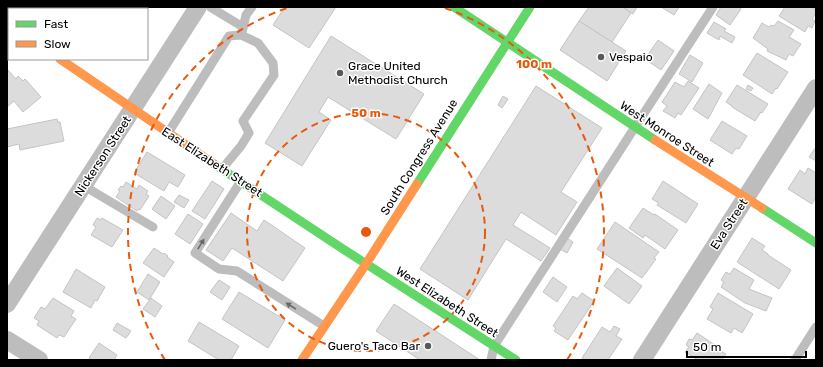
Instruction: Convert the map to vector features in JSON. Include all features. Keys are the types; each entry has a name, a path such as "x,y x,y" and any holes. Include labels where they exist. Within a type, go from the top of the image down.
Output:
{"street":[{"name":"Nickerson Street","path":"7,304 198,7"},
{"name":"West Monroe Street","path":"454,7 635,127 816,243"},
{"name":"South Congress Avenue","path":"302,360 366,264 530,7"},
{"name":"East Elizabeth Street","path":"61,60 133,110 366,264"},
{"name":"Eva Street","path":"642,360 816,88"},
{"name":"West Elizabeth Street","path":"366,264 516,360"},
{"path":"7,340 38,360"}],"lane":[{"path":"210,7 258,43 273,63 274,75 243,121 249,133 222,168"},
{"path":"242,31 246,15 252,7"},
{"path":"491,360 494,346 714,7"},
{"path":"168,133 229,36 242,31"},
{"path":"241,181 195,253 219,269 237,270 324,326"},
{"path":"84,186 153,227"},
{"path":"795,360 816,327"}],"building":[{"path":"54,7 79,7 78,8"},
{"path":"138,7 140,8 112,8"},
{"path":"285,7 336,7 309,48 273,25"},
{"path":"589,7 623,7 631,13 612,42 579,21"},
{"path":"623,7 637,7 633,14"},
{"path":"661,7 679,7 674,15"},
{"path":"721,7 738,7 741,9 730,25 716,15"},
{"path":"785,7 811,7 816,10 816,13 812,19 815,21 812,28 808,26 805,32 779,16"},
{"path":"579,21 626,51 607,81 560,50"},
{"path":"778,21 794,30 789,37 801,44 793,56 789,54 786,60 767,51 768,49 753,38 762,23 769,27 771,25 774,26"},
{"path":"714,22 726,29 724,31 735,37 732,43 720,36 719,40 707,33"},
{"path":"331,36 424,94 396,139 328,97 319,112 331,120 302,166 265,143"},
{"path":"658,40 674,51 661,70 645,59"},
{"path":"757,53 788,72 772,94 743,75"},
{"path":"690,55 703,63 692,82 679,74"},
{"path":"7,69 16,79 18,76 23,81 25,79 41,97 23,112 14,101 7,107"},
{"path":"688,81 699,88 681,115 678,113 675,118 663,111 667,106 662,102 675,82 684,87"},
{"path":"709,84 722,93 708,119 693,109"},
{"path":"737,85 768,104 755,121 726,102"},
{"path":"748,85 753,88 751,91 746,89"},
{"path":"536,86 602,128 561,192 577,202 556,235 521,212 513,225 550,248 541,261 506,239 468,300 420,269"},
{"path":"503,96 508,99 502,108 498,105"},
{"path":"57,119 58,122 60,122 64,141 20,150 19,144 7,147 7,129"},
{"path":"722,121 747,136 739,149 736,148 732,154 710,140"},
{"path":"816,147 816,161 809,157"},
{"path":"147,152 185,175 178,187 169,182 164,191 134,173"},
{"path":"808,168 816,173 816,197 812,204 788,189 800,170 805,174"},
{"path":"212,181 224,189 205,219 192,211"},
{"path":"663,181 698,204 686,223 657,205 659,203 652,199"},
{"path":"126,182 137,189 139,185 148,191 146,194 149,196 140,210 138,209 137,211 116,197 120,191 118,190 121,186 123,187"},
{"path":"179,195 189,200 184,208 174,202"},
{"path":"161,196 175,206 166,219 152,209"},
{"path":"643,208 654,215 655,214 678,230 665,249 645,235 643,238 629,228"},
{"path":"231,213 257,231 264,220 305,248 283,281 232,248 223,261 206,250"},
{"path":"188,214 203,224 190,244 175,234"},
{"path":"97,218 101,220 102,218 123,230 112,247 91,235 96,227 93,225"},
{"path":"615,222 659,252 654,258 656,259 642,278 597,249"},
{"path":"567,238 573,242 567,253 560,249"},
{"path":"752,238 765,246 762,250 768,255 791,270 779,289 737,262"},
{"path":"154,248 163,254 164,253 174,262 164,277 143,263"},
{"path":"617,268 642,286 629,304 604,286"},
{"path":"734,268 754,280 749,289 772,298 766,311 745,303 721,287 724,282 721,280 726,272 730,274"},
{"path":"76,269 105,287 91,308 63,292"},
{"path":"148,274 160,282 149,300 137,292"},
{"path":"553,277 567,287 557,302 543,292"},
{"path":"219,280 230,287 222,300 210,292"},
{"path":"239,292 285,320 268,348 222,319"},
{"path":"582,293 594,301 568,340 554,331 556,328 553,326 573,296 577,299"},
{"path":"718,293 753,314 742,333 734,328 731,333 707,319 713,309 710,307"},
{"path":"53,298 74,311 71,316 76,319 64,337 59,335 57,338 37,325 39,321 34,318 41,307 45,309"},
{"path":"151,298 162,306 155,317 143,309"},
{"name":"Guero's Taco Bar","path":"394,304 480,360 420,360 376,331"},
{"path":"199,322 239,346 231,360 219,360 188,341"},
{"path":"117,323 131,331 126,338 113,330"},
{"path":"614,326 620,329 616,336 622,339 608,360 585,360 582,358 602,327 610,332"},
{"path":"697,333 715,345 714,347 726,354 722,360 698,360 685,352 689,347 686,345 689,339 692,340"},
{"path":"99,343 117,355 114,360 93,360 89,358"}],"traffic: fast":[{"path":"454,7 655,140"},
{"path":"417,184 530,7"},
{"path":"214,164 516,360"},
{"path":"762,208 816,243"}],"traffic: slow":[{"path":"61,60 214,164"},
{"path":"655,140 762,208"},
{"path":"302,360 417,184"}],"place":[{"name":"Vespaio","path":"601,57"},
{"name":"Grace United Methodist Church","path":"340,73"},
{"name":"Guero's Taco Bar","path":"428,346"}]}
